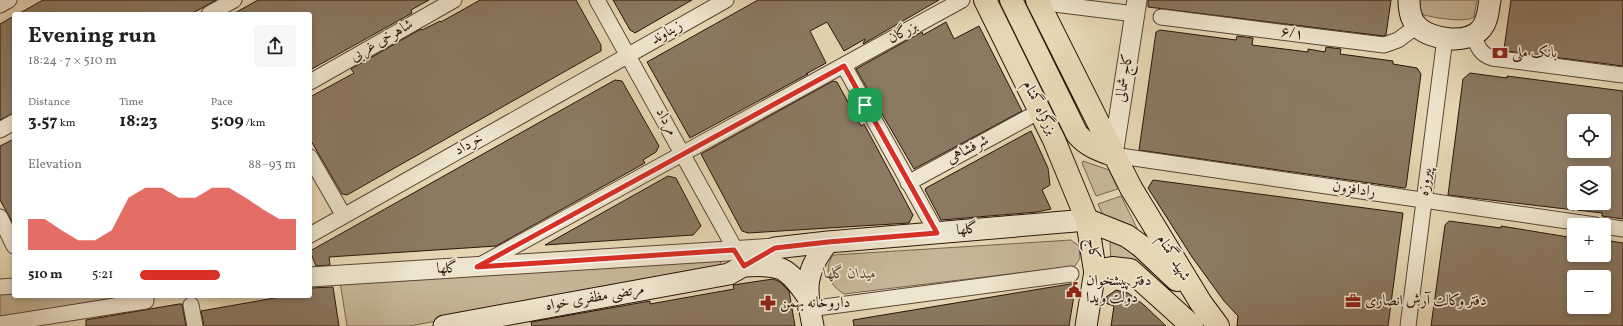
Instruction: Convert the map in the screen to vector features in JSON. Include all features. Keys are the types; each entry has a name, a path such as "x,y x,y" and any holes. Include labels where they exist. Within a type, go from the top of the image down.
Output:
{"main road":[{"name":"بزرگراه گمنام","path":"986,0 1054,140 1087,220"},
{"path":"1011,0 1077,134 1083,142 1113,155"},
{"path":"1409,0 1411,16 1417,26 1428,33 1445,38 1460,39 1474,35 1480,31 1487,19 1490,0"},
{"path":"1038,1 1113,155"},
{"name":"شهید گمنام","path":"1113,155 1130,188 1201,303 1218,326"},
{"name":"گلها","path":"739,258 775,248 828,242 1087,220"},
{"name":"کاج","path":"1086,326 1095,271 1087,220"},
{"path":"1087,220 1127,236 1141,246 1201,303"},
{"path":"809,310 812,267 817,256 828,242"},
{"path":"739,258 781,268 798,283 809,310"},
{"name":"مرتضی مظفری خواه","path":"444,326 729,274 739,258"},
{"path":"1095,271 1112,268 1130,270 1192,326"}],"street":[{"path":"0,5 9,0"},
{"name":"شاهرخی غربی","path":"312,81 454,0"},
{"name":"مرداد","path":"597,0 739,258"},
{"name":"زیناوند","path":"628,55 726,0"},
{"name":"بزرگان","path":"477,267 962,0"},
{"path":"1038,1 1136,7"},
{"path":"213,12 227,5"},
{"name":"کاج شمالی","path":"1113,155 1136,7"},
{"name":"۶/۱","path":"1161,16 1379,45 1398,40 1417,26"},
{"path":"1474,35 1479,49 1485,56 1492,58 1623,75"},
{"name":"پیروزه","path":"1408,326 1445,38"},
{"name":"خرداد","path":"312,234 628,55"},
{"path":"844,66 937,233"},
{"name":"شرفشاهی","path":"908,183 1029,117"},
{"path":"0,130 12,123"},
{"name":"رادافزون","path":"1113,155 1567,221"},
{"path":"312,160 344,216"},
{"path":"0,217 12,242"},
{"path":"1611,227 1623,229"},
{"name":"گلها","path":"312,277 477,267 739,258"},
{"path":"809,310 1071,274"},
{"path":"0,287 12,286"},
{"path":"0,324 146,301 146,298"},
{"path":"191,305 195,326"}],"green space":[{"path":"1420,0 1477,0 1474,17 1470,19 1458,20 1424,15 1420,11"},
{"path":"1083,161 1109,170 1118,189 1096,196 1082,163"},
{"path":"1121,196 1137,228 1136,230 1104,218 1098,204"},
{"name":"میدان گلها","path":"1071,240 1079,246 1080,258 1075,266 844,294 831,282 828,272 828,266 833,255"},
{"path":"1112,241 1128,250 1135,256 1165,289 1111,265 1110,243"},
{"path":"721,259 720,267 410,326 347,326 340,282"},
{"path":"12,289 12,298 130,298 0,320 0,290"}],"building":[{"path":"43,0 216,0 195,12 22,12"},
{"path":"258,0 429,0 411,10 412,13 312,69 312,12 237,12"},
{"path":"480,0 576,0 601,45 601,51 347,195 342,194 312,142 312,96 354,73 351,69 421,29 422,30 440,21 441,22"},
{"path":"613,0 692,0 635,33 630,30"},
{"path":"758,0 939,0 863,44 865,39 844,51 827,22 810,31 826,63 690,138 647,62"},
{"path":"1148,0 1391,0 1386,35 1383,36 1148,7"},
{"path":"1511,0 1623,0 1623,66 1506,51 1504,49"},
{"path":"12,17 12,114 0,120 0,24"},
{"path":"946,22 954,39 979,26 1022,111 914,169 856,69 922,32 923,35"},
{"path":"1160,30 1236,40 1237,36 1253,38 1252,45 1308,52 1308,49 1325,52 1326,47 1341,49 1340,54 1393,61 1393,64 1417,68 1421,74 1406,187 1139,150 1156,32"},
{"path":"1470,73 1507,78 1507,76 1623,91 1623,219 1602,216 1602,213 1577,210 1611,210 1611,166 1567,166 1567,209 1448,195 1463,79"},
{"path":"615,80 622,81 659,146 656,152 643,160 645,163 496,246 329,257 330,265 316,266 312,256 312,250"},
{"path":"833,81 837,82 861,126 864,124 913,215 909,223 748,233 742,231 701,154"},
{"path":"1031,131 1048,168 1050,185 1042,190 1051,209 1037,212 941,220 925,190 926,188"},
{"path":"12,140 12,221 0,200 0,146"},
{"path":"668,176 676,178 701,226 693,235 545,245"},
{"path":"1153,180 1403,213 1388,326 1237,326 1238,316 1224,301 1192,257 1148,188"},
{"path":"1449,221 1501,228 1501,226 1567,237 1567,262 1611,262 1611,241 1623,243 1623,326 1431,326 1445,225"},
{"path":"773,279 780,282 789,291 795,326 532,326 531,322 650,301 650,304 734,289 733,285"},
{"path":"1076,283 1069,326 854,326 853,320"},
{"path":"333,287 339,326 204,326 201,311 275,298 312,298 312,288"},
{"path":"1116,290 1128,293 1144,305 1166,326 1111,326 1114,306 1102,302 1102,300"},
{"path":"182,304 186,326 86,326 86,320"}],"place":[{"name":"بانک ملی","path":"1500,53"},
{"name":"دفتر پیشخوان دولت ویدا","path":"1074,290"},
{"name":"دفتر وکالت آرش انصاری","path":"1353,301"},
{"name":"داروخانه بهمن","path":"768,303"}],"route":[{"path":"844,66 865,105 937,233 775,248 744,266 734,250 477,267 844,66"}]}
